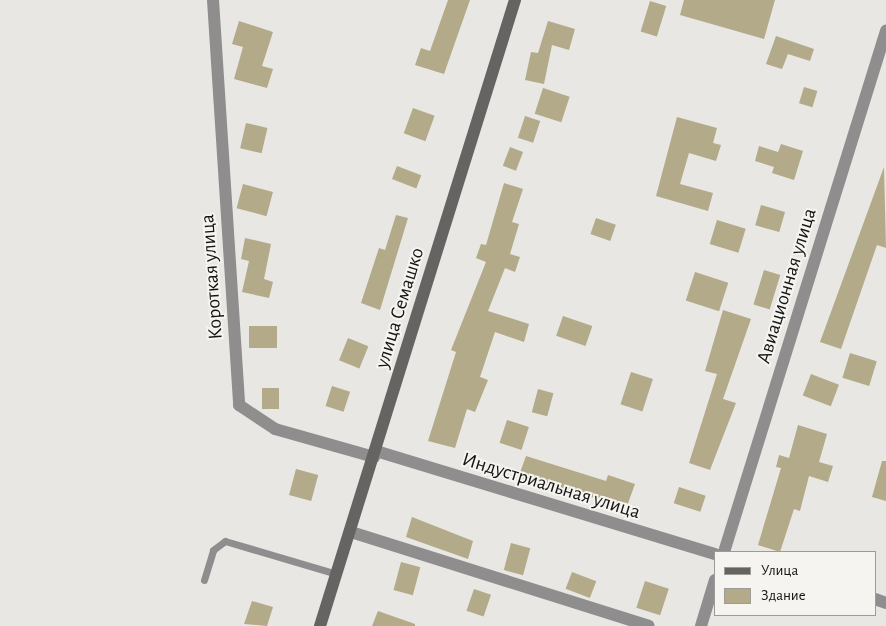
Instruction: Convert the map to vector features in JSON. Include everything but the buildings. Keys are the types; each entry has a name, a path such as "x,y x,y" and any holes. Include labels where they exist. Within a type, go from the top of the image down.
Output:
{"main road":[{"name":"улица Семашко","path":"320,626 515,0"}],"street":[{"name":"Короткая улица","path":"213,0 239,405 275,429 375,454"},
{"name":"Авиационная улица","path":"724,551 886,31"},
{"name":"Индустриальная улица","path":"375,454 714,554"},
{"path":"350,532 649,626"},
{"path":"700,626 714,583"}],"lane":[{"path":"204,580 213,550 225,541 337,574"}]}
